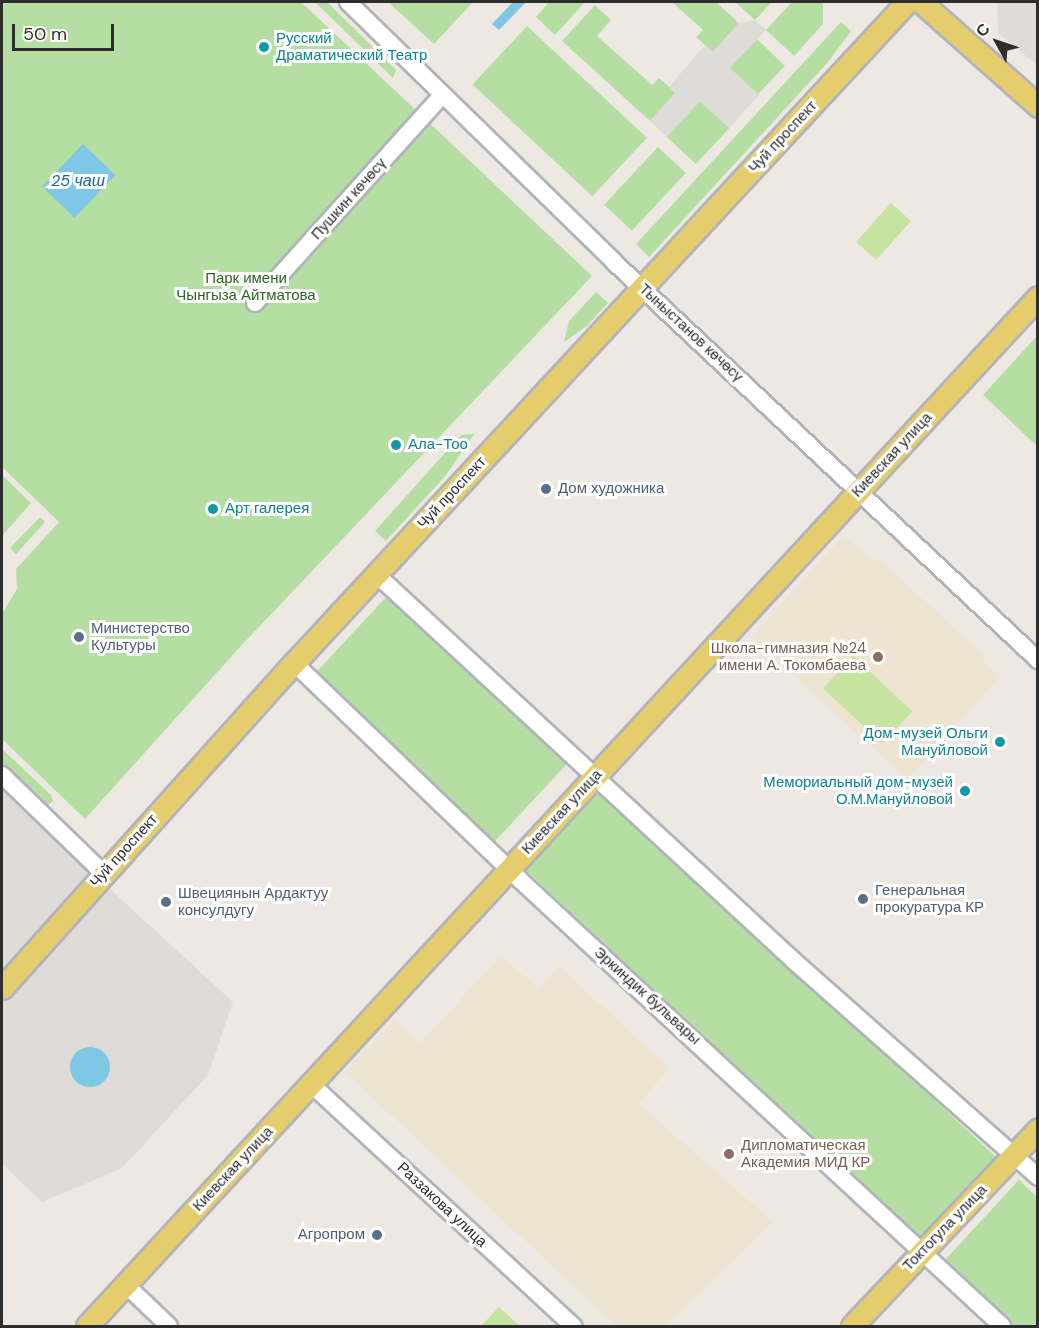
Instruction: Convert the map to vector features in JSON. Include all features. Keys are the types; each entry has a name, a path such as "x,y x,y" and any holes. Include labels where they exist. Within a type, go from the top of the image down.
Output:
{"main road":[{"name":"Чуй проспект","path":"2,988 294,663 644,289 907,2"},
{"path":"921,2 1038,106"},
{"name":"Киевская улица","path":"87,1326 1038,297"},
{"name":"Токтогула улица","path":"852,1326 1038,1129"}],"street":[{"name":"Тыныстанов көчөсү","path":"348,2 644,289 1038,660"},
{"name":"Пушкин көчөсү","path":"255,303 442,94"},
{"path":"376,574 794,961 1038,1177"},
{"name":"Эркиндик бульвары","path":"294,663 509,870 1002,1326"},
{"path":"2,775 103,873"},
{"name":"Раззакова улица","path":"311,1084 573,1326"},
{"path":"126,1285 169,1326"}],"shaded area":[{"path":"997,2 1037,2 1037,65 998,33"},
{"path":"755,20 766,30 730,68 759,95 729,128 700,101 667,137 650,121 675,93 669,87 705,45 713,52 739,23"},
{"name":"Школа-гимназия №24 имени А. Токомбаева","path":"844,535 874,562 878,558 985,656 982,660 1000,677 907,779 751,637"},
{"path":"2,790 233,1002 208,1075 122,1168 42,1202 2,1163"},
{"path":"501,956 539,989 559,966 670,1069 638,1103 773,1222 665,1326 616,1326 345,1072 394,1020 419,1044"}],"green space":[{"name":"Парк имени Чынгыза Айтматова","path":"2,2 301,2 592,276 239,648 85,819 2,739 2,614 17,589 16,569 59,522 2,467"},
{"path":"315,2 327,2 396,70 393,78"},
{"path":"388,2 473,2 434,44"},
{"path":"549,2 585,2 555,35 536,17"},
{"path":"672,2 716,2 739,23 713,52 696,37 703,30"},
{"path":"735,2 772,2 755,20"},
{"path":"792,2 823,2 823,24 794,56 766,30"},
{"path":"595,5 611,20 597,36 652,85 659,78 676,93 650,121 562,41"},
{"path":"841,22 851,31 828,62 649,257 636,244"},
{"path":"527,26 647,138 592,196 472,85"},
{"path":"757,39 785,66 757,95 729,68"},
{"path":"700,101 729,128 696,164 667,137"},
{"path":"658,147 686,173 632,231 604,205"},
{"path":"891,203 911,221 876,260 856,242"},
{"path":"596,292 608,303 587,326 564,342 569,321"},
{"path":"1036,337 1038,338 1037,446 983,395"},
{"path":"474,434 446,475 386,541 375,531 461,435"},
{"path":"2,475 31,503 2,536"},
{"path":"40,517 45,522 16,554 10,548"},
{"path":"390,593 570,761 495,841 315,673"},
{"path":"853,656 912,711 882,743 823,688"},
{"path":"2,749 51,795 53,801 45,807 2,767"},
{"path":"595,783 997,1157 921,1239 519,864"},
{"path":"1019,1180 1037,1197 1037,1326 1014,1326 944,1261"},
{"path":"499,1307 520,1326 481,1326"}],"water":[{"path":"513,2 526,2 499,30 492,24"},
{"name":"25 чаш","path":"83,144 115,175 74,218 42,186"},
{"path":"90,1047 104,1053 110,1067 104,1081 90,1087 76,1081 70,1067 76,1053"}],"place":[{"name":"Русский Драматический Театр","path":"264,47"},
{"name":"Ала-Тоо","path":"396,445"},
{"name":"Дом художника","path":"546,489"},
{"name":"Арт галерея","path":"213,509"},
{"name":"Министерство Культуры","path":"79,637"},
{"name":"Школа-гимназия №24 имени А. Токомбаева","path":"878,657"},
{"name":"Дом-музей Ольги Мануйловой","path":"1000,742"},
{"name":"Мемориальный дом-музей О.М.Мануйловой","path":"965,791"},
{"name":"Генеральная прокуратура КР","path":"863,899"},
{"name":"Швециянын Ардактуу консулдугу","path":"166,902"},
{"name":"Дипломатическая Академия МИД КР","path":"729,1154"},
{"name":"Агропром","path":"377,1235"}]}
